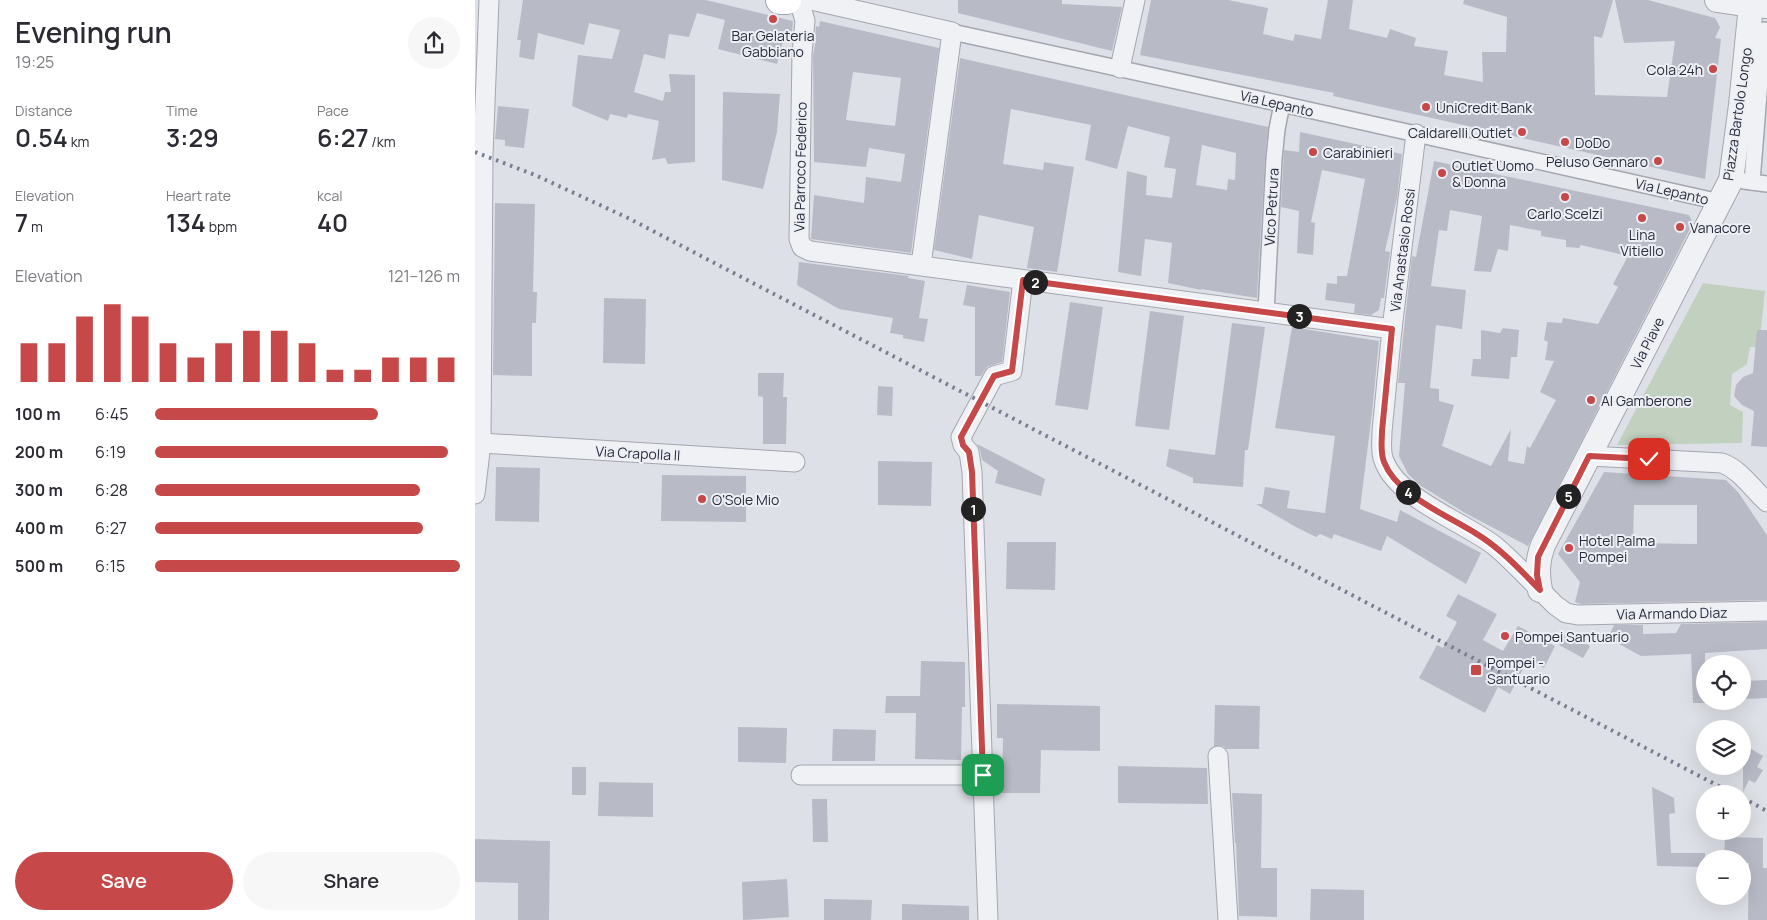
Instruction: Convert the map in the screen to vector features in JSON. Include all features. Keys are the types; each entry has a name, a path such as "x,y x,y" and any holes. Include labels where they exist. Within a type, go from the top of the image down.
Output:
{"main road":[{"path":"779,0 787,0"}],"street":[{"path":"475,494 481,443 483,190 489,0"},
{"name":"Via Parroco Federico","path":"795,0 801,7 805,21 801,64 799,239 802,247 810,251 1392,329"},
{"name":"Via Lepanto","path":"811,0 841,4 952,32 1720,202"},
{"path":"1120,68 1135,0"},
{"path":"1717,0 1756,4"},
{"name":"Piazza Bartolo Longo","path":"1703,234 1731,180 1760,30 1756,4"},
{"path":"1754,182 1760,30"},
{"path":"921,265 952,32"},
{"name":"Vico Petrura","path":"1266,312 1274,159 1282,104"},
{"name":"Via Anastasio Rossi","path":"1416,134 1392,329 1382,431 1384,461 1394,478 1407,491 1494,546 1555,605 1566,613 1578,615"},
{"name":"Via Piave","path":"1540,590 1537,575 1538,557 1703,234"},
{"path":"988,920 972,472 969,452 963,445 961,437 994,376 1012,371 1023,280"},
{"name":"Via Crapolla II","path":"481,443 795,462"},
{"path":"1589,456 1722,463 1732,467 1767,502"},
{"name":"Via Armando Diaz","path":"1578,615 1767,611"},
{"path":"1218,756 1228,920"},
{"path":"801,775 983,775"}],"green space":[{"path":"1703,283 1765,291 1759,347 1750,347 1747,364 1732,374 1730,405 1743,412 1742,443 1617,445"}],"building":[{"path":"523,0 706,0 793,21 792,34 785,33 777,64 718,49 725,20 697,13 689,37 669,34 665,59 644,54 634,92 663,101 665,92 671,92 669,74 695,75 695,162 668,164 665,158 652,160 659,121 628,114 627,118 610,114 608,121 572,106 578,55 612,59 620,30 589,23 584,45 538,33 534,60 519,57 521,40 517,40"},
{"path":"958,0 1062,0 1062,4 1122,7 1112,51 958,13"},
{"path":"1151,0 1228,0 1268,8 1263,34 1293,41 1295,34 1321,39 1328,0 1353,0 1349,29 1387,38 1390,29 1416,38 1414,46 1448,51 1444,75 1483,82 1482,52 1506,52 1507,17 1463,4 1464,0 1613,0 1602,38 1594,36 1595,95 1667,97 1675,41 1624,43 1615,0 1648,0 1715,18 1720,27 1715,38 1721,39 1705,179 1333,96 1334,93 1140,55"},
{"path":"820,21 939,48 911,253 811,239 814,195 864,203 866,177 901,182 905,154 869,148 866,167 814,162 813,55 816,26 819,27","holes":["853,72 901,78 895,126 846,120"]},
{"path":"960,58 1268,127 1257,298 1168,283 1172,243 1145,239 1141,276 1118,272 1127,171 1147,176 1146,195 1172,198 1176,169 1164,167 1170,137 1128,126 1117,169 1085,160 1091,125 1011,109 1003,164 1043,170 1044,162 1074,167 1057,272 1027,268 1034,227 979,215 972,259 934,250","holes":["1202,145 1236,153 1235,180 1228,179 1227,190 1196,185"]},
{"path":"723,92 780,94 777,132 763,189 722,180"},
{"path":"498,106 529,109 524,148 505,146 505,140 495,139"},
{"path":"1300,132 1402,154 1397,198 1385,251 1390,252 1384,298 1381,298 1379,310 1371,315 1354,313 1355,304 1325,300 1327,283 1337,284 1337,276 1347,276 1365,179 1322,170 1311,222 1315,223 1313,255 1297,253 1299,211 1281,207 1284,150 1299,152"},
{"path":"1434,161 1689,215 1693,223 1528,546 1465,513 1421,486 1408,474 1399,456 1405,383 1398,383 1412,256 1416,257","holes":["1450,210 1482,216 1474,271 1491,272 1498,249 1508,251 1510,225 1541,231 1541,236 1566,240 1566,247 1579,248 1581,245 1628,256 1613,284 1618,287 1598,324 1563,318 1562,323 1547,322 1544,340 1548,342 1545,360 1554,361 1540,392 1556,400 1530,448 1527,446 1524,464 1508,461 1511,429 1491,466 1442,446 1454,405 1439,401 1439,389 1430,388 1436,325 1462,329 1466,290 1431,286 1439,230 1447,231"]},
{"path":"495,203 535,204 533,292 537,292 536,323 532,323 532,376 493,375"},
{"path":"799,262 909,276 908,278 925,281 919,318 928,319 924,342 903,338 903,335 890,333 893,318 839,309 797,285"},
{"path":"967,285 1010,292 1002,362 987,367 981,376 975,376 975,307 963,305"},
{"path":"604,298 646,299 645,364 603,363"},
{"path":"1070,302 1103,307 1088,410 1055,405"},
{"path":"1150,311 1184,316 1169,430 1135,426"},
{"path":"1232,323 1265,327 1248,450 1245,450 1243,487 1193,483 1193,478 1166,466 1169,449 1215,455"},
{"path":"1292,327 1379,341 1360,509 1397,522 1400,510 1481,553 1466,584 1387,536 1381,551 1334,534 1332,539 1320,534 1316,537 1256,504 1262,504 1265,487 1290,491 1287,508 1325,513 1335,436 1275,428"},
{"path":"1503,328 1519,330 1517,357 1511,357 1509,379 1471,376 1473,359 1481,359 1481,330 1500,333"},
{"path":"1757,330 1767,330 1767,447 1751,446 1754,411 1742,405 1734,396 1736,385 1743,377 1753,373"},
{"path":"758,373 784,373 783,397 787,397 786,444 763,444 763,397 758,396"},
{"path":"878,386 893,387 892,416 877,415"},
{"path":"977,444 1045,479 1041,496 995,483 998,471 982,460"},
{"path":"878,461 932,462 931,506 878,505"},
{"path":"496,467 540,468 539,522 495,521"},
{"path":"1604,472 1726,480 1738,492 1767,535 1767,600 1581,604 1575,602 1580,582 1558,554","holes":["1634,505 1697,505 1697,544 1633,543"]},
{"path":"662,475 746,476 746,522 661,521"},
{"path":"1007,542 1056,542 1055,590 1006,589"},
{"path":"1458,594 1497,614 1483,640 1503,651 1518,626 1555,646 1544,668 1534,662 1531,668 1525,665 1510,694 1498,687 1485,713 1419,678 1437,645 1443,648 1457,622 1446,616"},
{"path":"1767,622 1767,649 1696,655 1696,703 1693,703 1691,654 1641,656 1608,638 1614,625 1643,625 1643,634 1676,633 1681,624"},
{"path":"1566,632 1590,646 1583,658 1559,645"},
{"path":"921,661 965,662 965,707 962,707 961,760 915,759 916,713 885,713 886,696 920,696"},
{"path":"1767,680 1767,698 1751,699 1751,681"},
{"path":"997,704 1100,706 1100,751 1041,750 1040,793 1002,793 1003,738 997,738"},
{"path":"1215,705 1260,706 1259,749 1226,749 1223,746 1214,746"},
{"path":"738,727 787,728 786,763 738,762"},
{"path":"833,729 876,730 875,761 832,761"},
{"path":"1751,749 1763,756 1757,767 1763,770 1755,783 1749,780 1746,785 1743,785 1743,775 1751,775"},
{"path":"1118,766 1207,768 1208,804 1118,803"},
{"path":"572,767 586,767 586,795 572,795"},
{"path":"599,782 653,783 653,817 598,816"},
{"path":"1652,787 1674,798 1675,813 1669,814 1671,853 1696,853 1696,867 1657,866"},
{"path":"1232,793 1262,794 1261,868 1277,868 1277,917 1239,916"},
{"path":"812,799 827,799 828,842 813,842"},
{"path":"1763,838 1763,868 1767,868 1767,920 1748,920 1748,905 1751,905 1751,850 1724,850 1725,840"},
{"path":"475,839 550,841 549,920 518,920 518,883 475,882"},
{"path":"787,879 789,917 743,920 742,882"},
{"path":"1311,889 1364,890 1364,920 1310,920"},
{"path":"824,899 872,900 871,920 824,920"},
{"path":"902,904 969,906 969,920 902,920"}],"railway":[{"path":"475,152 535,175 628,218 1717,785"},
{"path":"1751,802 1767,811"}],"place":[{"name":"Bar Gelateria Gabbiano","path":"773,19"},
{"name":"Cola 24h","path":"1713,69"},
{"name":"UniCredit Bank","path":"1426,107"},
{"name":"Caldarelli Outlet","path":"1522,132"},
{"name":"DoDo","path":"1565,142"},
{"name":"Carabinieri","path":"1313,152"},
{"name":"Peluso Gennaro","path":"1658,161"},
{"name":"Outlet Uomo & Donna","path":"1442,173"},
{"name":"Carlo Scelzi","path":"1565,197"},
{"name":"Lina Vitiello","path":"1642,218"},
{"name":"Vanacore","path":"1680,227"},
{"name":"Al Gamberone","path":"1591,400"},
{"name":"O'Sole Mio","path":"702,499"},
{"name":"Hotel Palma Pompei","path":"1569,548"},
{"name":"Pompei Santuario","path":"1505,636"},
{"name":"Pompei - Santuario","path":"1476,670"}],"route":[{"path":"983,775 972,472 969,452 963,445 961,437 994,376 1012,371 1023,280 1392,329 1382,431 1384,461 1394,478 1407,491 1481,536 1507,557 1540,590 1537,575 1538,557 1589,456 1649,459"}]}
